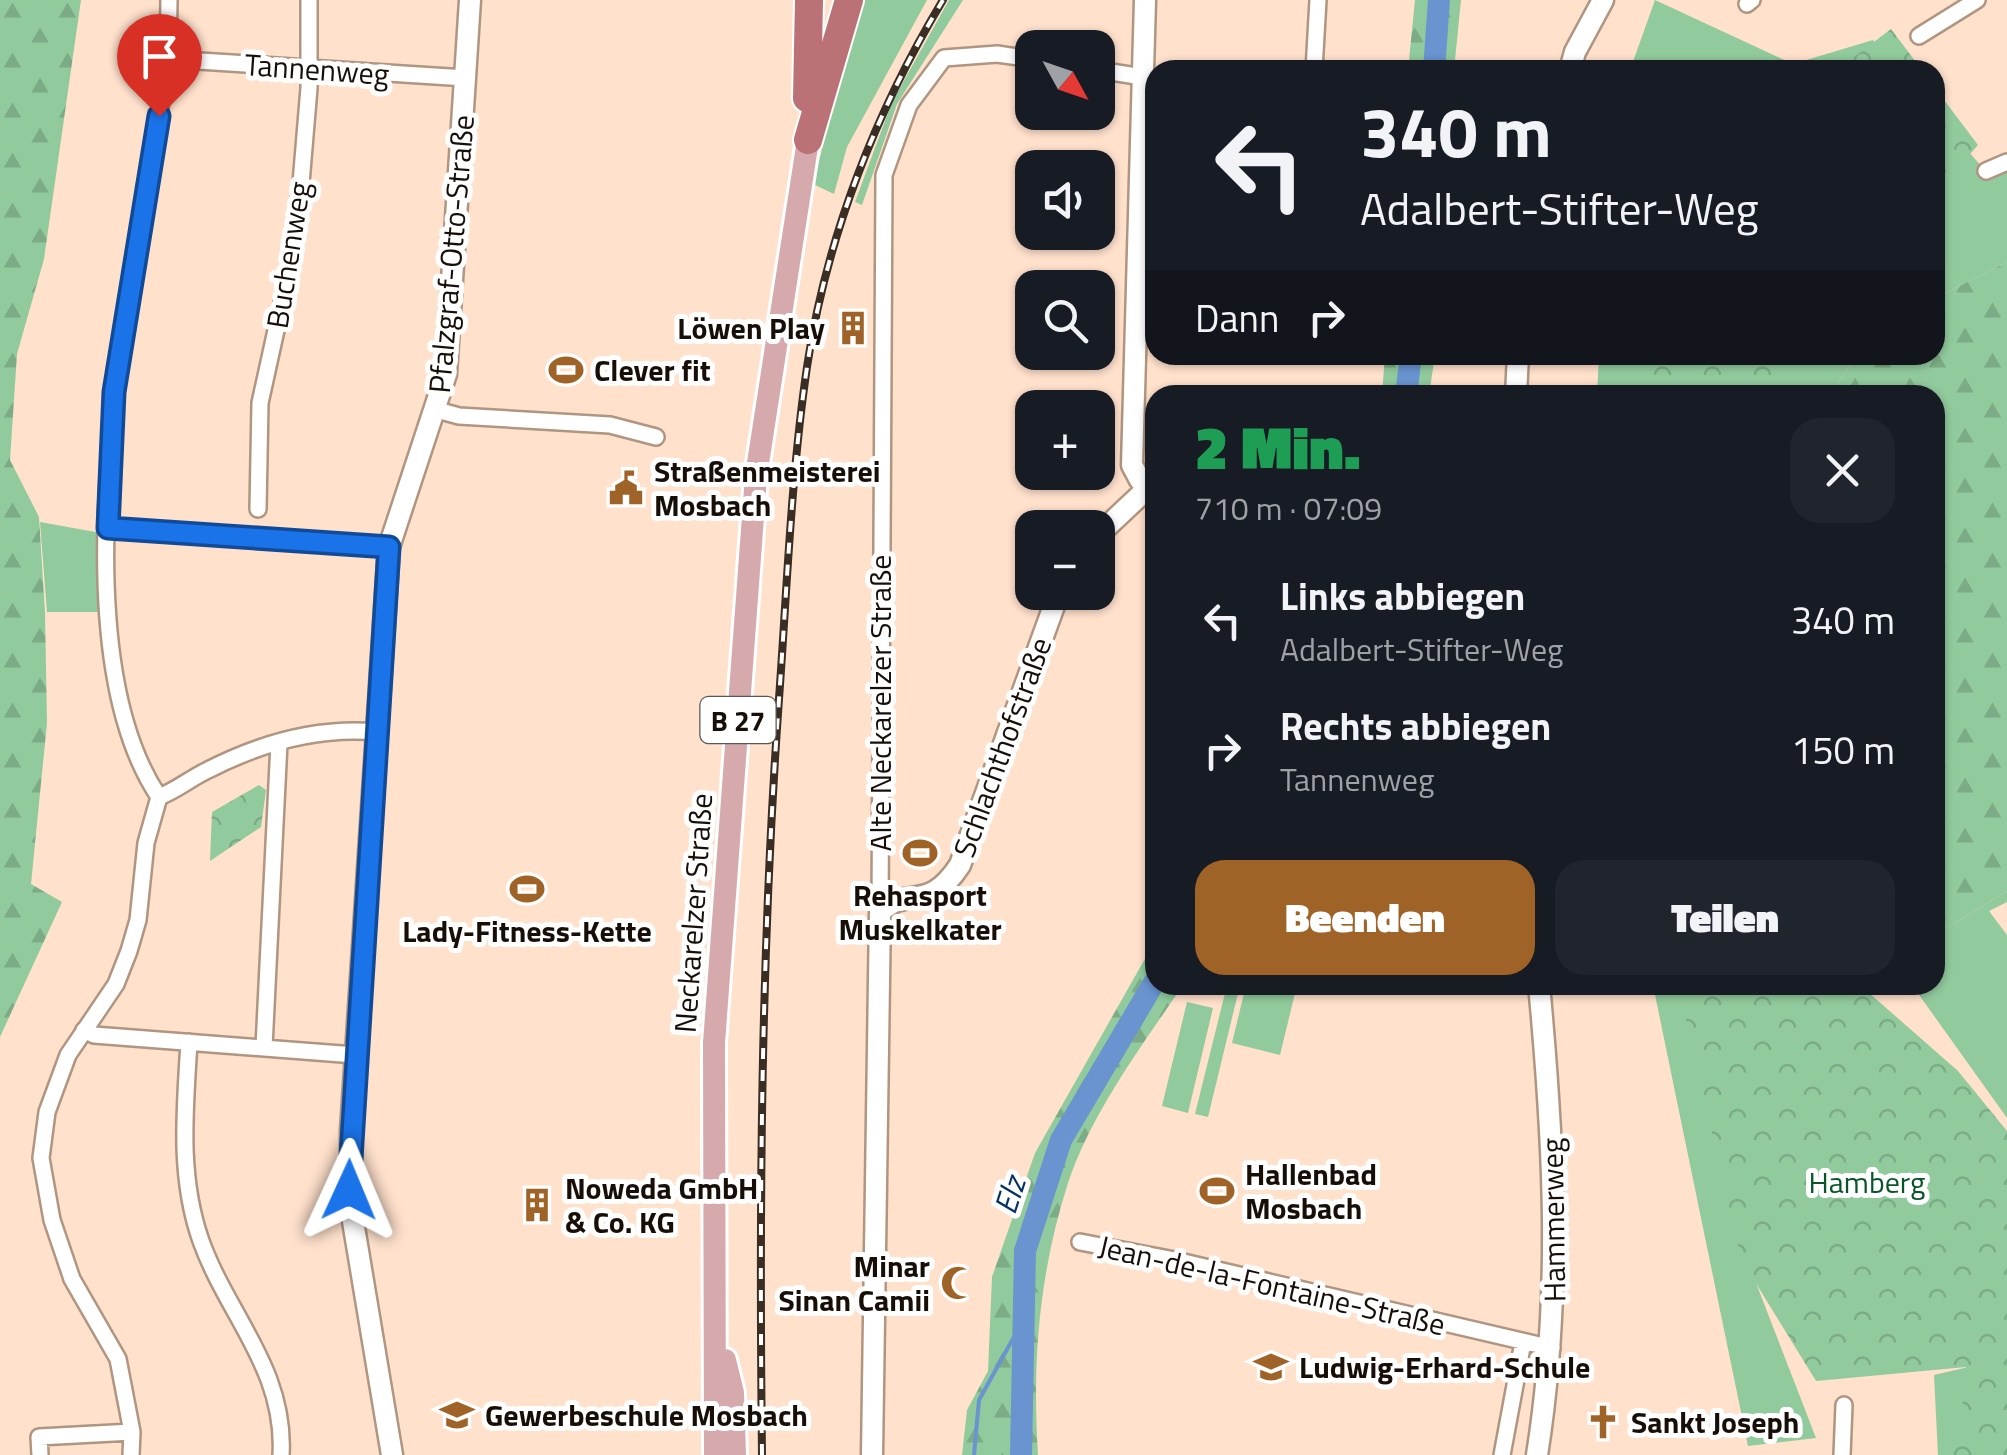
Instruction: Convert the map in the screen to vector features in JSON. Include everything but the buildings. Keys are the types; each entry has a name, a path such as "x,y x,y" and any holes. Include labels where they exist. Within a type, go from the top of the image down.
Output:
{"highway":[{"name":"B 27","path":"808,140 809,0"},
{"name":"B 27","path":"808,140 829,57 832,0"},
{"path":"829,57 849,0"}],"main road":[{"name":"Neckarelzer Straße","path":"714,1455 714,1043 753,514 808,140"},
{"name":"B 27","path":"716,1322 733,1393 735,1455"}],"street":[{"path":"131,1455 132,1432 118,1360 72,1279 44,1182 41,1158 47,1112 68,1055 116,984 129,951 138,920 146,843 159,798 130,741 112,653 108,528 114,392 168,58 169,0"},
{"name":"Buchenweg","path":"258,509 260,403 292,254 309,68 309,0"},
{"name":"Pfalzgraf-Otto-Straße","path":"392,1455 350,1209 355,1055 389,547 446,374 470,0"},
{"path":"1145,0 1132,465 1145,480"},
{"path":"1315,60 1318,0"},
{"path":"1573,60 1604,0"},
{"path":"1919,36 1977,0"},
{"name":"Alte Neckarelzer Straße","path":"872,1455 884,175 909,105 944,58 997,54 1015,57"},
{"name":"Tannenweg","path":"168,58 466,78"},
{"path":"1115,73 1142,77"},
{"path":"1986,171 2007,162"},
{"path":"437,410 458,416 610,425 656,437"},
{"path":"1115,520 1145,494"},
{"path":"108,528 389,547"},
{"name":"Schlachthofstraße","path":"880,912 890,902 926,898 946,887 960,865 1052,610"},
{"path":"159,798 207,770 279,743 317,733 376,732"},
{"path":"264,1047 279,743"},
{"name":"Hammerweg","path":"1537,1455 1552,1348 1556,1222 1540,995"},
{"path":"84,1030 355,1055"},
{"path":"190,1042 183,1160 190,1203 202,1245 274,1383 283,1426 281,1455"},
{"name":"Jean-de-la-Fontaine-Straße","path":"1080,1242 1175,1260 1552,1348"},
{"path":"1502,1455 1523,1342"},
{"path":"1842,1455 1844,1405"},
{"path":"40,1455 39,1437 132,1432"}],"green space":[{"path":"0,0 81,0 44,259 17,354 10,460 39,517 45,613 47,723 31,884 62,902 0,1037"},
{"path":"861,0 927,0 847,147 834,194 813,184"},
{"path":"949,0 963,0 897,104 862,205 855,202 892,102"},
{"path":"1415,0 1461,0 1455,60 1409,60"},
{"path":"1655,0 1784,60 1634,60"},
{"path":"1891,29 1914,60 1850,60"},
{"path":"1873,40 1890,60 1806,60"},
{"path":"1945,101 1978,145 1945,183"},
{"path":"1945,124 1982,167 2007,156 2007,262 1945,293"},
{"path":"2007,262 2007,891 1945,929 1945,385 1837,385 1850,365 1945,365 1945,293"},
{"path":"1384,365 1434,365 1430,385 1383,385"},
{"path":"1598,365 1850,365 1837,385 1598,385"},
{"path":"1624,365 1786,365 1778,385 1624,385"},
{"path":"40,522 101,533 101,612 47,612"},
{"path":"259,785 266,790 261,827 210,861 212,812"},
{"path":"2007,891 2007,902 1989,911 2007,935 2007,1118 1919,995 1945,995 1945,929"},
{"path":"1145,959 1145,995 1176,995 1104,1105 1068,1183 1050,1250 1040,1318 1036,1386 1038,1455 962,1455 967,1410 988,1371 992,1277 1035,1153"},
{"path":"1225,995 1238,995 1208,1117 1195,1114"},
{"path":"1244,995 1295,995 1280,1055 1232,1043"},
{"path":"1655,995 1787,995 1751,1270 1816,1438 1748,1446"},
{"name":"Hamberg","path":"1680,995 1871,995 1958,1071 2007,1131 2007,1455 1942,1455 1960,1430 1966,1367 1816,1381 1741,1259"},
{"path":"1187,1002 1213,1008 1188,1113 1162,1106"},
{"path":"2007,1358 2002,1455 1938,1455 1934,1375"}],"waterway":[{"name":"Elz","path":"1435,60 1439,0"},
{"name":"Elz","path":"1407,385 1410,365"},
{"name":"Elz","path":"1021,1455 1025,1251 1061,1140 1147,995"},
{"path":"974,1455 979,1400 1020,1326"}],"railway":[{"path":"762,1455 761,1171 768,888 790,532 807,367 827,271 857,177 896,86 943,0"}],"place":[{"name":"Löwen Play","path":"853,328"},
{"name":"Clever fit","path":"566,370"},
{"name":"Straßenmeisterei Mosbach","path":"626,488"},
{"name":"Rehasport Muskelkater","path":"920,853"},
{"name":"Lady-Fitness-Kette","path":"527,889"},
{"name":"Hallenbad Mosbach","path":"1217,1191"},
{"name":"Noweda GmbH & Co. KG","path":"537,1205"},
{"name":"Minar Sinan Camii","path":"958,1283"},
{"name":"Ludwig-Erhard-Schule","path":"1271,1367"},
{"name":"Gewerbeschule Mosbach","path":"457,1415"},
{"name":"Sankt Joseph","path":"1603,1422"}],"route":[{"path":"159,116 114,392 108,528 389,547 349,1190"}]}
